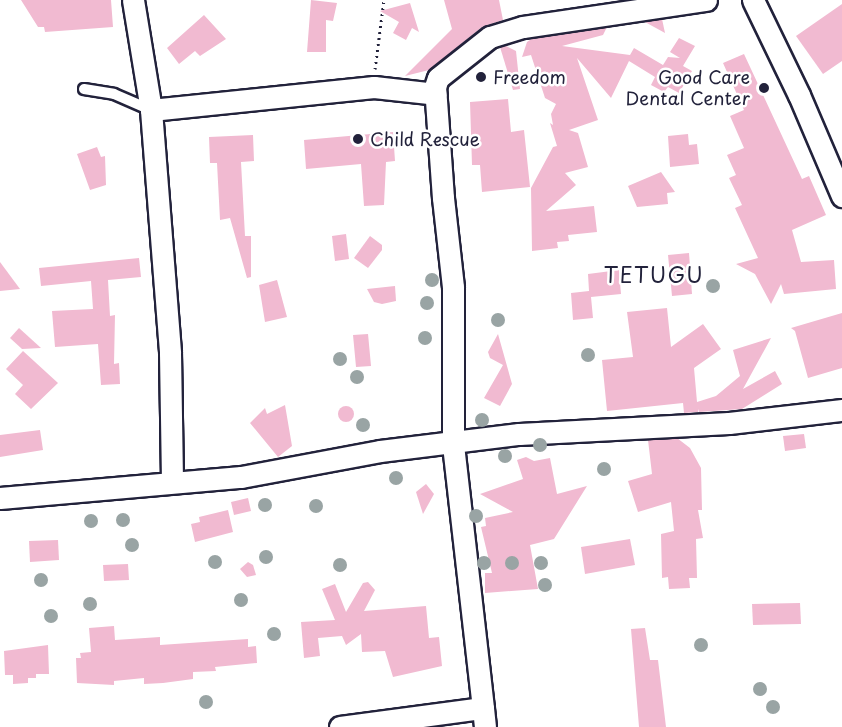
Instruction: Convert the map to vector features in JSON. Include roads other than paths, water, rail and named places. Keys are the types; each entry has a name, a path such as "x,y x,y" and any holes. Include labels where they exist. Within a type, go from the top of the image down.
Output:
{"street":[{"path":"133,0 151,110 170,341 172,480"},
{"path":"340,727 484,718 453,444 453,287 436,94 438,78 490,37 523,27 706,0"},
{"path":"753,0 799,95 842,196"},
{"path":"151,110 374,87 436,94"},
{"path":"0,498 172,480 241,477 380,451 453,444 519,434 729,423 842,410"}],"lane":[{"path":"84,89 114,94 151,110"}],"place":[{"name":"Freedom","path":"481,77"},
{"name":"Good Care Dental Center","path":"764,88"},
{"name":"Child Rescue","path":"358,139"}],"district":[{"name":"TETUGU","path":"654,274"}]}
